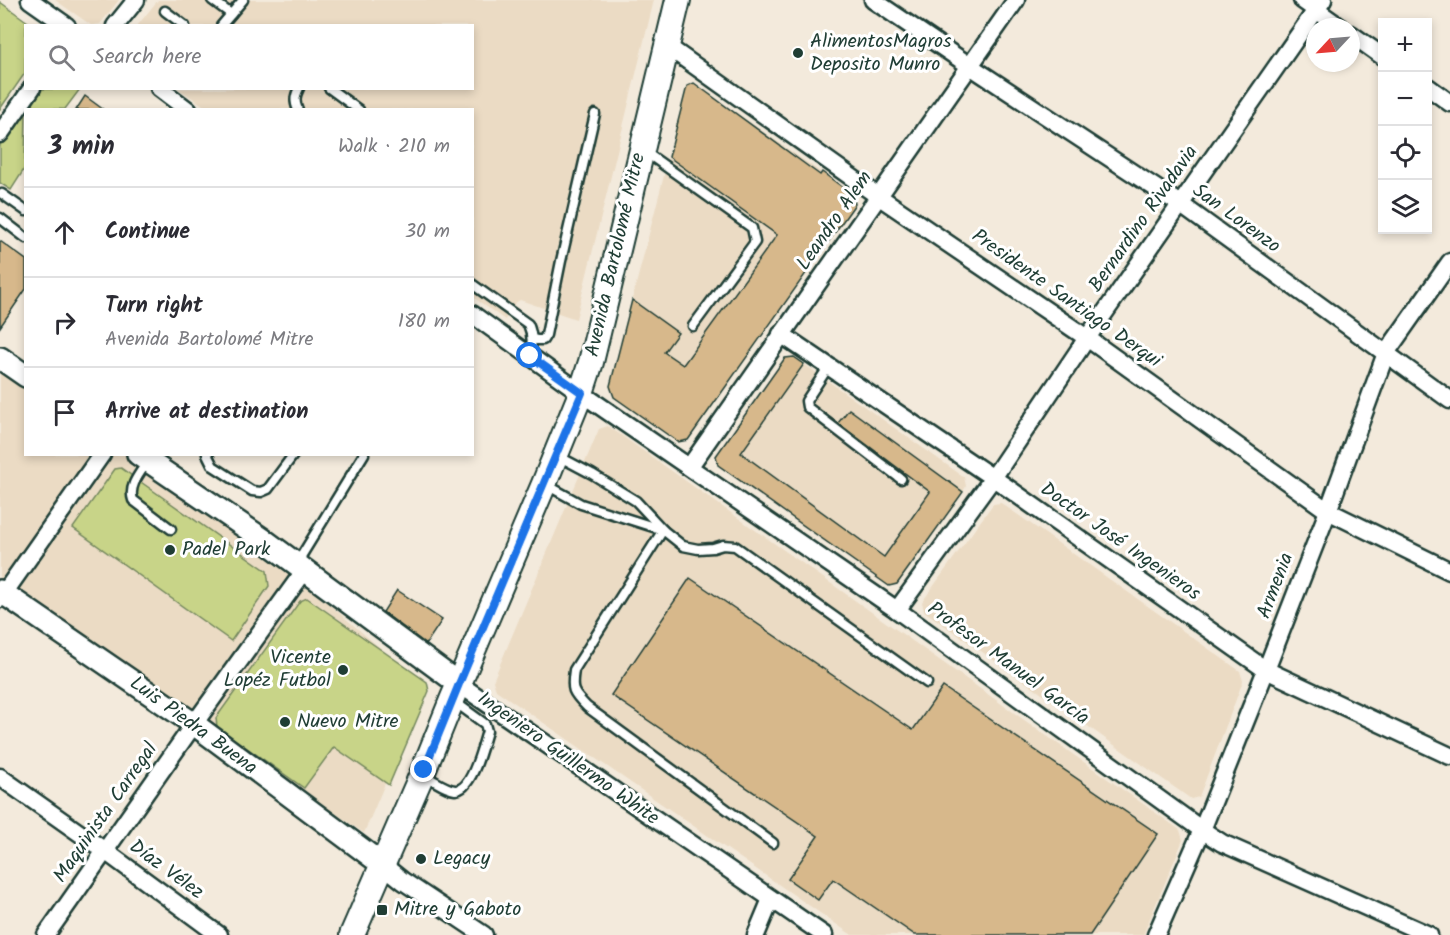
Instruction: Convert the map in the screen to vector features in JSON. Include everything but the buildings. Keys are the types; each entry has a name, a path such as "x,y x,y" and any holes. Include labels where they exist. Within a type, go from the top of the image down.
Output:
{"main road":[{"name":"Avenida Bartolomé Mitre","path":"352,935 582,393 678,0"}],"street":[{"path":"30,0 64,24"},
{"path":"117,24 136,0"},
{"name":"San Lorenzo","path":"873,0 1180,204 1450,400"},
{"name":"Leandro Alem","path":"690,466 1016,0"},
{"path":"1302,0 1319,5 1331,18"},
{"name":"Bernardino Rivadavia","path":"897,610 993,478 1087,338 1319,5"},
{"path":"1360,40 1378,53"},
{"name":"Presidente Santiago Derqui","path":"667,46 878,196 1087,338 1328,511 1450,571"},
{"path":"0,134 31,90"},
{"path":"161,90 185,108"},
{"path":"1432,90 1450,103"},
{"name":"Armenia","path":"1156,935 1202,830 1266,670 1386,353 1450,262"},
{"name":"Profesor Manuel García","path":"474,315 582,393 897,610 1222,843 1429,935"},
{"name":"Doctor José Ingenieros","path":"781,334 993,478 1266,670 1450,756"},
{"path":"0,358 24,375"},
{"path":"1,595 101,456"},
{"name":"Ingeniero Guillermo White","path":"146,457 301,567 455,692 824,935"},
{"name":"Maquinista Carregal","path":"46,935 301,567"},
{"name":"Luis Piedra Buena","path":"1,595 194,724 383,865"},
{"name":"Díaz Vélez","path":"0,777 219,935"},
{"path":"383,865 484,935"},
{"path":"756,935 771,899"}],"lane":[{"path":"212,0 231,14"},
{"path":"223,24 243,0"},
{"path":"165,11 182,24"},
{"path":"297,108 295,97 298,90"},
{"path":"332,90 356,108"},
{"path":"532,339 543,340 546,335 595,114"},
{"path":"641,149 752,228 755,242 693,326"},
{"path":"2,194 24,210"},
{"path":"0,218 24,236"},
{"path":"474,285 528,324 532,332 530,356"},
{"path":"829,366 806,401 807,407 902,478"},
{"path":"556,455 636,501 663,530 683,546 698,549 723,545 735,546 927,683"},
{"path":"208,456 213,466 252,491 261,492 268,489 293,456"},
{"path":"301,567 363,456"},
{"path":"146,457 130,494 133,500 171,529"},
{"path":"544,484 581,504 663,530"},
{"path":"663,530 574,670 572,685 575,696 586,707 773,843"},
{"path":"422,774 453,790 465,786 470,779 487,731 485,724 455,692"}],"shaded area":[{"path":"55,0 119,0 100,24 90,24"},
{"path":"158,0 654,0 576,319 520,300 515,303 505,320 474,298 474,108 208,108 180,90 474,90 474,24 139,24"},
{"path":"694,83 853,195 855,204 688,440 678,442 614,397 610,386 687,86"},
{"path":"794,357 964,477 966,486 963,492 897,584 889,586 718,465 716,456 785,358"},
{"path":"0,371 24,387 24,456 127,456 291,572 426,687 364,833 0,581"},
{"path":"608,426 1180,830 1183,840 1143,935 852,935 496,690 493,681 599,429"},
{"path":"1001,503 1240,671 1243,681 1199,797 1191,799 924,611 922,602 993,504"}],"green space":[{"path":"0,2 31,24 24,24 24,74 0,109"},
{"path":"31,90 79,90 66,108 24,108 24,170 11,190 0,183 0,134"},
{"name":"Padel Park","path":"121,468 267,571 269,586 231,641 73,528 115,469"},
{"path":"307,598 427,682 429,691 389,785 334,747 304,788 217,727 216,718 300,601"}],"place":[{"name":"AlimentosMagros Deposito Munro","path":"798,53"},
{"name":"Padel Park","path":"170,550"},
{"name":"Vicente Lopéz Futbol","path":"343,670"},
{"name":"Nuevo Mitre","path":"285,722"},
{"name":"Legacy","path":"421,859"},
{"name":"Mitre y Gaboto","path":"382,910"}],"route":[{"path":"424,770 582,393 530,356"}]}
